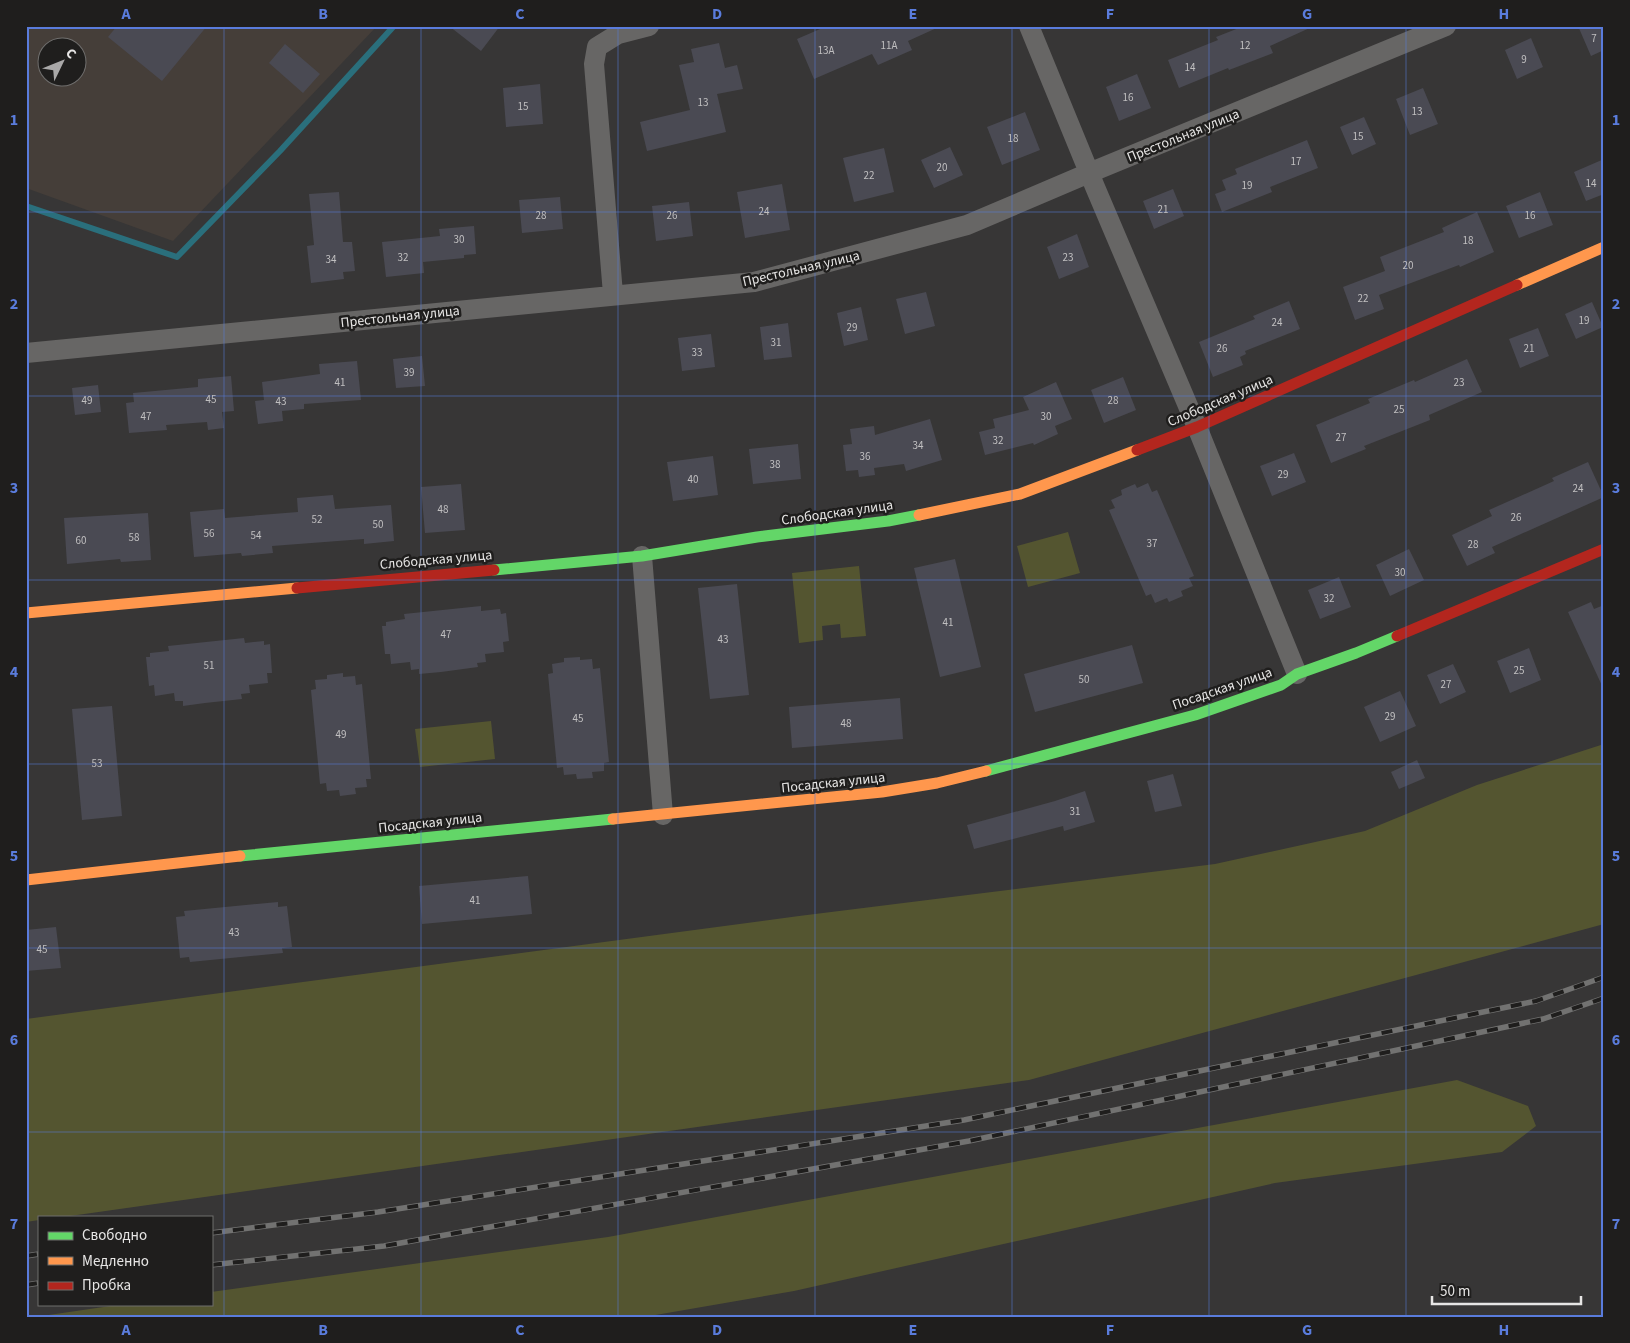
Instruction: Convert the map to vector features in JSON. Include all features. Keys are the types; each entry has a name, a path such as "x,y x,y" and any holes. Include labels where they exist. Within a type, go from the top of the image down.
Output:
{"street":[{"path":"613,294 594,64 597,46 618,34 649,26"},
{"path":"1029,26 1197,428 1297,674"},
{"name":"Престольная улица","path":"26,352 613,294 754,282 967,225 1446,26"},
{"name":"Слободская улица","path":"26,613 642,556 757,538 888,521 1020,494 1197,428 1604,247"},
{"name":"Посадская улица","path":"26,880 296,850 882,792 937,783 1016,764 1195,714 1281,685 1297,674 1356,653 1604,549"},
{"path":"642,556 663,815"}],"shaded area":[{"path":"26,26 377,26 173,241 26,188"}],"green space":[{"path":"1068,532 1080,573 1028,587 1017,546"},
{"path":"859,566 866,636 841,638 840,624 822,626 823,640 799,643 792,573"},
{"path":"491,721 495,759 420,767 415,729"},
{"path":"1604,744 1604,924 1029,1080 70,1216 38,1216 38,1220 26,1222 26,1019 799,916 1215,864 1365,831 1477,785"},
{"path":"1457,1080 1528,1106 1536,1126 1502,1152 1275,1183 794,1291 644,1317 35,1317 110,1306 212,1306 212,1292 608,1237"}],"building":[{"path":"117,26 207,26 162,81 108,37"},
{"path":"449,26 500,26 481,51"},
{"path":"827,26 941,26 908,41 912,50 878,65 872,54 814,79 797,39"},
{"path":"1244,26 1314,26 1270,46 1273,53 1229,70 1228,68 1179,88 1168,60 1218,40 1216,37"},
{"path":"1578,26 1604,26 1604,50 1591,56"},
{"path":"1531,38 1543,67 1517,79 1505,50"},
{"path":"719,43 725,68 737,65 743,89 717,94 726,132 647,151 640,122 690,110 679,65 694,62 691,49"},
{"path":"285,44 320,74 303,93 269,63"},
{"path":"1137,74 1151,108 1119,121 1106,87"},
{"path":"540,84 543,124 506,127 503,88"},
{"path":"1423,88 1438,124 1410,135 1396,99"},
{"path":"1025,112 1040,150 1002,165 987,127"},
{"path":"1364,117 1376,144 1352,155 1340,127"},
{"path":"1307,140 1318,168 1270,187 1272,192 1222,212 1215,194 1226,190 1222,180 1237,174 1235,169"},
{"path":"950,147 963,175 934,188 921,160"},
{"path":"884,148 894,192 854,202 843,158"},
{"path":"1604,159 1604,194 1586,201 1574,172"},
{"path":"782,184 790,230 745,238 737,192"},
{"path":"1173,189 1184,216 1154,229 1143,201"},
{"path":"339,192 343,242 352,242 355,271 343,272 344,279 311,283 307,246 314,245 309,194"},
{"path":"1540,192 1553,225 1519,238 1506,206"},
{"path":"560,197 563,229 522,233 519,200"},
{"path":"689,202 693,236 656,241 652,206"},
{"path":"1477,212 1494,252 1460,267 1459,265 1379,295 1384,309 1355,320 1343,287 1385,271 1380,257 1444,232 1442,228"},
{"path":"474,226 476,254 464,255 464,258 423,262 424,273 386,277 382,242 440,236 439,229"},
{"path":"1077,234 1089,267 1059,279 1047,247"},
{"path":"926,292 935,326 905,334 896,299"},
{"path":"1289,301 1300,329 1245,351 1246,354 1240,357 1243,365 1213,377 1199,342 1255,319 1253,316"},
{"path":"1592,302 1603,327 1576,339 1565,314"},
{"path":"861,307 868,340 844,346 837,313"},
{"path":"788,323 792,357 764,360 760,327"},
{"path":"1538,328 1549,356 1520,368 1509,339"},
{"path":"711,334 715,367 682,371 678,338"},
{"path":"422,356 425,386 396,388 393,359"},
{"path":"1467,359 1482,392 1429,415 1430,420 1364,446 1366,449 1331,463 1316,425 1370,403 1368,399 1414,380 1415,382"},
{"path":"357,361 361,400 304,404 304,409 282,411 283,421 258,424 255,401 264,400 262,382 320,374 319,364"},
{"path":"231,376 234,411 222,412 224,428 208,430 207,422 166,425 167,430 129,433 126,403 134,402 133,393 198,387 198,379"},
{"path":"1123,377 1136,410 1104,423 1091,390"},
{"path":"1056,382 1072,419 1055,426 1058,434 1034,445 1033,443 985,455 979,432 995,428 993,419 1029,410 1023,397"},
{"path":"98,385 101,412 75,415 72,388"},
{"path":"930,419 942,460 906,471 904,464 874,468 875,475 859,477 858,470 846,471 843,445 852,444 850,429 874,426 875,435"},
{"path":"798,444 801,479 753,484 749,449"},
{"path":"1294,453 1306,482 1272,496 1260,466"},
{"path":"713,456 718,495 673,501 667,462"},
{"path":"1588,462 1604,497 1492,547 1495,553 1467,566 1452,535 1492,516 1489,510 1554,481 1552,478"},
{"path":"1148,483 1152,492 1157,490 1194,576 1189,578 1193,586 1181,591 1183,596 1169,602 1167,598 1155,603 1151,594 1146,596 1109,510 1115,508 1111,500 1122,495 1121,490 1135,484 1137,488"},
{"path":"461,484 465,530 425,533 421,487"},
{"path":"333,495 335,509 391,505 394,541 364,544 364,539 272,546 273,553 242,556 241,553 194,557 190,512 224,509 225,518 298,512 297,498"},
{"path":"148,513 151,560 121,562 120,559 67,564 64,518"},
{"path":"1409,549 1424,580 1390,596 1376,565"},
{"path":"955,559 981,667 940,677 914,568"},
{"path":"1339,577 1351,607 1320,619 1308,590"},
{"path":"737,584 749,695 710,699 698,588"},
{"path":"1591,602 1594,609 1604,605 1604,690 1568,612"},
{"path":"481,606 481,611 500,609 501,614 506,613 509,641 503,642 504,652 485,654 486,662 477,663 478,667 419,674 419,669 411,670 410,662 391,664 390,654 385,654 382,626 386,626 386,622 405,619 404,614"},
{"path":"244,638 245,643 264,641 264,645 270,644 272,673 267,673 268,683 249,685 250,693 241,694 242,699 183,706 183,701 175,701 174,693 155,696 154,685 149,686 146,657 150,657 150,653 169,651 168,646"},
{"path":"1132,645 1143,683 1035,712 1024,674"},
{"path":"1529,648 1541,680 1510,693 1497,661"},
{"path":"580,657 580,660 592,659 593,669 600,668 609,762 604,763 604,771 592,772 593,778 577,779 576,774 564,775 563,767 557,768 548,674 553,673 552,664 564,662 564,658"},
{"path":"1453,664 1466,692 1440,704 1427,675"},
{"path":"343,673 343,677 355,676 356,685 362,684 371,779 366,779 367,787 355,788 356,794 340,796 339,790 327,791 326,783 320,784 311,690 316,689 315,680 327,679 327,675"},
{"path":"1400,691 1416,726 1380,742 1364,707"},
{"path":"900,698 903,739 792,748 789,707"},
{"path":"112,706 122,816 82,820 72,709"},
{"path":"1417,760 1425,778 1399,789 1391,772"},
{"path":"1173,774 1182,806 1155,812 1147,781"},
{"path":"1085,791 1095,822 1064,831 1063,826 974,849 967,825"},
{"path":"528,876 532,914 422,924 419,886"},
{"path":"278,902 278,907 287,906 292,947 282,948 283,953 190,962 189,957 180,958 176,917 185,916 184,911"},
{"path":"56,927 61,968 26,971 26,930"}],"waterway":[{"path":"26,206 177,257 280,151 394,26"}],"railway":[{"path":"212,1233 378,1212 964,1120 1536,1001 1604,977"},
{"path":"212,1265 384,1246 969,1141 1543,1019 1604,998"},
{"path":"26,1256 38,1254"},
{"path":"26,1285 38,1283"}],"traffic: fast":[{"path":"494,570 642,556 757,537 888,521 919,515"},
{"path":"986,771 1195,715 1281,685 1297,674 1397,636"},
{"path":"240,856 613,819"}],"traffic: slow":[{"path":"1517,285 1604,247"},
{"path":"919,515 1020,494 1137,450"},
{"path":"26,613 297,588"},
{"path":"613,819 882,792 937,783 986,771"},
{"path":"26,880 240,856"}],"traffic: jam":[{"path":"1137,450 1197,427 1517,285"},
{"path":"1397,636 1604,549"},
{"path":"297,588 494,570"}]}
